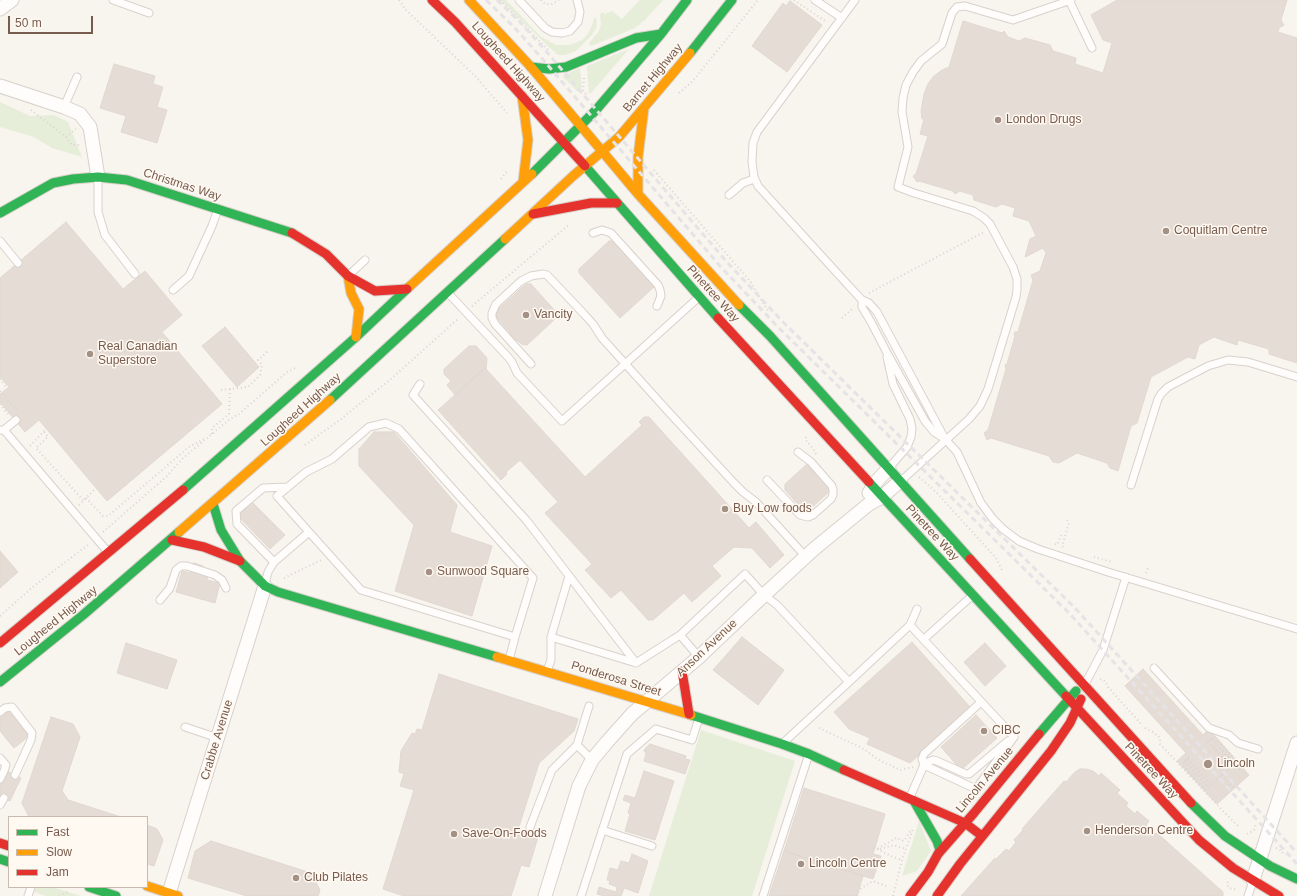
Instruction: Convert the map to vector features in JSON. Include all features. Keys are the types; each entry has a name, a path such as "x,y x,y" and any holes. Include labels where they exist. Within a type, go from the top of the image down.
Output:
{"main road":[{"name":"Lougheed Highway","path":"0,682 172,540 312,417 585,166 455,22 432,0"},
{"name":"Lougheed Highway","path":"469,0 531,67 602,151"},
{"name":"Barnet Highway","path":"581,126 661,34 687,0"},
{"name":"Barnet Highway","path":"585,166 618,137 644,108 732,0"},
{"path":"531,67 549,69 566,66 636,38 661,34"},
{"path":"522,96 528,140 523,182"},
{"path":"638,194 638,157 644,108"},
{"name":"Lougheed Highway","path":"0,643 182,491 356,337 581,126"},
{"name":"Pinetree Way","path":"602,151 638,194 742,308 770,336 1084,686 1207,820 1232,841 1259,860 1297,879"},
{"name":"Pinetree Way","path":"585,166 699,297 1193,834 1222,860 1279,896"},
{"name":"Christmas Way","path":"0,213 27,196 53,183 98,176 133,181 282,229 304,240 326,254 348,276 375,291 408,289"},
{"path":"533,214 591,203 617,203"},
{"path":"348,276 352,293 359,309 356,337"},
{"name":"Ponderosa Street","path":"213,504 221,530 240,561 265,586 281,593 648,701 782,744 809,754 965,823 982,836"},
{"name":"Ponderosa Street","path":"172,540 204,547 240,561"},
{"path":"682,671 689,714"},
{"name":"Lincoln Avenue","path":"910,896 928,872 938,854 1074,692 1084,686"},
{"name":"Lincoln Avenue","path":"937,896 954,871 1050,751 1070,723 1077,709 1084,686"},
{"path":"912,800 937,841 940,850 938,854"},
{"path":"148,886 170,895"},
{"path":"91,888 116,896"}],"street":[{"path":"0,9 12,0"},
{"path":"0,86 80,114 87,121 90,127 98,176"},
{"path":"869,504 868,496 873,486 889,468"},
{"name":"Anson Avenue","path":"545,896 579,786 592,760 632,714 699,656 806,557 869,504 882,497 900,481"},
{"name":"Crabbe Avenue","path":"170,895 265,586"},
{"path":"1253,880 1297,743"}],"lane":[{"path":"113,0 149,13"},
{"path":"519,0 545,28 552,32 562,33 570,31 578,22 580,12 577,0"},
{"path":"724,11 727,0"},
{"path":"815,0 842,18"},
{"path":"855,0 757,132 754,140 752,155 754,179 761,190 862,300 868,302 877,312 945,439 957,452 984,507 999,526 1010,535 1038,550 1297,628"},
{"path":"900,481 972,416 985,398 1016,297 1017,286 1015,274 987,220 977,213 898,186 908,147 902,112 906,85 921,61 942,44 952,13 957,7 964,6 1013,20 1070,0 1092,48"},
{"path":"64,108 77,77"},
{"path":"98,176 98,212 105,235 135,274"},
{"path":"729,195 742,183 754,179"},
{"path":"173,290 189,276 212,226 218,209"},
{"path":"592,233 602,230 611,233 655,282 661,293 659,302 656,306"},
{"path":"0,241 18,263"},
{"path":"348,276 365,260"},
{"path":"531,364 495,324 492,317 492,312 496,304 524,279 539,274 547,275 590,320 602,338 734,483 756,502 806,557"},
{"path":"447,293 508,357 516,372 562,421 699,297"},
{"path":"862,300 862,306 928,425 934,432 945,439"},
{"path":"887,353 889,373 910,419 912,429 911,438 907,447 889,468"},
{"path":"1132,485 1158,399 1168,387 1208,366 1228,360 1248,362 1297,377"},
{"path":"420,384 412,395 526,521 636,663"},
{"path":"15,421 2,430 108,553"},
{"path":"509,660 533,578 399,429 386,423 369,427 332,459 306,472 277,496 361,590 515,637"},
{"path":"767,480 800,515 811,516 819,510 834,493 833,487 811,462 798,452"},
{"path":"274,562 237,524 236,511 263,488 287,487"},
{"path":"265,586 268,572 274,562 309,532"},
{"path":"160,600 170,588 176,570 181,566 187,566 215,575 222,580 226,588"},
{"path":"636,663 680,634 745,574 764,595 777,605 849,682"},
{"path":"547,671 551,660 550,637 569,576"},
{"name":"Lincoln Avenue","path":"1084,686 1103,650 1126,577"},
{"path":"924,639 973,595"},
{"path":"782,744 910,625 917,609"},
{"path":"910,625 1014,737"},
{"path":"680,634 699,656"},
{"path":"550,637 636,663"},
{"path":"1154,668 1209,728 1229,735 1238,743 1258,749"},
{"path":"912,800 924,765 922,759 924,754 981,702"},
{"path":"530,827 552,770 577,745 590,706"},
{"path":"0,712 5,708 12,707 32,733 31,740 15,775"},
{"path":"581,896 627,754 656,729 692,740 699,718"},
{"path":"185,727 218,738"},
{"path":"924,765 976,789 1014,737"},
{"path":"924,765 935,760 969,774 1014,737"},
{"path":"577,745 592,760"},
{"path":"763,896 809,754"},
{"path":"0,758 6,765 0,779"},
{"path":"0,805 4,798"},
{"path":"602,830 652,846"},
{"path":"1248,896 1253,880"}],"path":[{"path":"399,0 405,8 475,76 504,108 510,117"},
{"path":"500,0 554,55"},
{"path":"541,0 545,4 552,4 559,0"},
{"path":"678,94 692,82 758,0"},
{"path":"794,0 825,21"},
{"path":"583,90 584,72"},
{"path":"31,110 66,137 72,145 94,145"},
{"path":"499,181 511,166"},
{"path":"655,172 750,281 771,317"},
{"path":"473,305 575,220"},
{"path":"868,293 992,228"},
{"path":"842,318 855,306"},
{"path":"303,447 341,420 391,379 459,318"},
{"path":"221,390 248,387 260,375 262,365 258,360 268,351"},
{"path":"101,533 166,477 183,458 230,419 239,414 286,373 302,364"},
{"path":"0,379 7,388"},
{"path":"212,434 212,428 230,414 230,389"},
{"path":"0,391 22,415"},
{"path":"0,404 15,421"},
{"path":"30,446 46,429"},
{"path":"44,432 48,437 36,448 83,500"},
{"path":"86,498 103,516 108,516 189,447 212,434"},
{"path":"919,477 936,492 996,558"},
{"path":"78,506 96,488"},
{"path":"1067,520 1069,525 1062,546 1070,549"},
{"path":"1058,545 1062,533"},
{"path":"0,616 34,586 83,548"},
{"path":"282,578 330,556"},
{"path":"1092,556 1112,562"},
{"path":"1146,573 1148,568"},
{"path":"1104,681 1146,729 1154,732 1160,738 1160,744 1221,809 1243,830 1253,836"},
{"path":"818,728 864,749 877,760 900,770 924,765"},
{"path":"1211,785 1189,758 1182,764 1206,790 1237,761 1214,736"},
{"path":"1211,738 1234,764"},
{"path":"1208,741 1231,766"},
{"path":"1185,761 1209,787"},
{"path":"1222,775 1234,788"},
{"path":"1248,833 1254,830 1256,824"},
{"path":"876,849 896,838 904,841 914,827 902,860 893,896"},
{"path":"876,849 894,845 906,849"},
{"path":"876,849 902,860"},
{"path":"1279,850 1282,851 1284,856"},
{"path":"857,896 860,889 873,881 886,886"},
{"path":"1227,884 1229,888 1236,889"},
{"path":"59,896 68,892"}],"green space":[{"path":"500,0 506,0 540,36 556,45 570,45 582,40 588,34 596,17 597,26 592,35 576,51 565,55 558,55"},
{"path":"640,0 663,0 645,20 635,28 591,46 589,43 599,31 601,24 600,14 603,12 605,14 612,11 622,19"},
{"path":"629,49 591,93 589,93 587,66"},
{"path":"580,68 582,87 578,92 562,76"},
{"path":"0,102 30,116 54,115 68,122 82,157 52,148 34,137 0,127"},
{"path":"701,730 795,761 752,896 649,896"},
{"path":"919,821 931,851 917,871 902,876"},
{"path":"36,888 55,888 81,896 46,896 34,892"}],"building":[{"name":"Coquitlam Centre","path":"1117,0 1287,0 1281,20 1284,25 1279,28 1278,32 1297,38 1297,363 1269,354 1269,349 1238,340 1237,345 1214,337 1199,345 1195,359 1188,357 1151,377 1137,423 1131,426 1118,471 1110,468 1107,463 1077,453 1059,463 1053,462 1049,456 991,438 987,440 984,433 988,430 1006,369 1005,365 1007,364 1015,336 1014,334 1015,332 1018,332 1033,280 1031,275 1040,271 1046,253 1043,248 1025,257 1030,239 1036,236 1029,221 1013,216 1015,208 1002,204 996,207 974,200 973,195 960,191 955,194 953,191 919,181 917,182 913,176 916,174 928,136 920,134 924,119 922,119 921,111 924,94 933,77 949,67 963,21 1002,33 1004,31 1008,37 1019,41 1025,38 1050,45 1053,51 1076,58 1075,64 1103,73 1112,43 1103,40 1091,15"},
{"path":"790,1 822,25 787,72 752,46 783,3 786,6"},
{"path":"114,64 155,76 153,84 163,87 157,107 167,110 157,143 121,132 126,116 100,108"},
{"name":"Real Canadian Superstore","path":"66,222 123,289 145,271 182,315 162,332 222,404 107,501 39,420 25,432 0,402 0,394 9,387 0,377 0,278"},
{"path":"609,241 614,241 625,253 630,248 637,256 631,260 655,286 620,318 579,273 579,269"},
{"name":"Vancity","path":"526,284 531,284 556,312 556,318 527,345 521,344 517,340 513,344 507,337 511,334 496,317 496,311"},
{"path":"225,327 259,367 237,387 202,346"},
{"path":"469,346 476,346 487,358 486,369 485,368 455,395 447,385 451,381 444,374 444,369"},
{"path":"485,368 585,477 642,425 639,422 644,417 649,417 749,528 756,522 784,555 770,568 752,548 734,547 712,566 721,576 692,602 684,593 653,620 648,620 621,590 611,598 585,570 592,564 545,513 558,502 520,460 506,472 507,474 501,480 438,410"},
{"path":"374,432 394,432 457,505 450,532 492,546 472,616 395,591 414,525 359,466 359,449"},
{"path":"806,465 811,466 830,485 830,491 809,510 803,510 785,490 785,484"},
{"path":"252,502 285,535 270,549 238,516"},
{"path":"0,551 18,572 0,588"},
{"path":"194,563 203,566 201,574 208,576 207,580 220,583 215,603 176,592 182,571 191,573"},
{"path":"742,637 784,670 758,705 713,670"},
{"path":"912,642 971,708 910,763 867,744 870,738 849,729 834,712"},
{"path":"126,643 177,660 167,689 117,673"},
{"path":"985,643 1006,666 985,686 964,662"},
{"path":"1143,669 1203,735 1209,729 1249,775 1217,804 1177,761 1186,753 1125,686"},
{"path":"439,674 578,719 574,731 539,763 518,830 538,837 529,867 521,865 511,896 404,896 383,889 414,790 400,786 404,774 399,772 401,751 412,733 415,734 417,729 422,730"},
{"path":"8,710 29,736 14,748 0,731 0,717"},
{"path":"976,715 997,738 961,770 941,747"},
{"path":"51,717 73,724 80,737 62,791 68,800 118,816 28,816 22,803"},
{"path":"650,744 686,756 685,759 690,760 685,774 644,761 646,754 644,750"},
{"name":"Henderson Centre","path":"1080,769 1093,771 1099,776 1101,773 1120,790 1117,793 1128,803 1126,806 1135,814 1137,811 1149,821 1146,825 1223,892 1223,896 961,896 995,858 996,859 1006,849 1009,851 1016,842 1014,840 1023,830 1022,829 1064,781 1066,782 1075,772"},
{"path":"7,771 21,778 10,801 0,796 0,785"},
{"path":"644,771 674,781 655,840 625,831 630,814 628,813 631,803 623,800 625,795 635,798"},
{"path":"804,788 885,814 873,854 881,856 873,879 784,851"},
{"path":"148,825 157,829 163,840 154,866 148,864"},
{"path":"211,841 311,873 320,890 318,896 247,896 188,878 195,851"},
{"name":"Lincoln Centre","path":"784,851 863,876 857,896 769,896"},
{"path":"632,854 648,861 638,893 624,888 621,896 604,896 597,894 599,887 616,892 617,887 609,884 610,881 607,880 610,868 618,870 621,861 629,863"}],"railway":[{"path":"486,0 514,27 539,55 720,266 778,327 1069,613 1297,864"},
{"path":"497,0 520,22 545,50 726,261 783,322 1075,608 1297,853"}],"traffic: fast":[{"path":"532,174 596,110 661,34 687,0"},
{"path":"690,53 732,0"},
{"path":"531,67 549,69 566,67 636,38 661,34"},
{"path":"585,166 718,318"},
{"path":"0,213 53,183 73,179 98,177 127,180 292,233"},
{"path":"330,400 505,239"},
{"path":"183,490 356,337 409,287"},
{"path":"739,305 770,336 970,559"},
{"path":"869,482 1066,696"},
{"path":"213,504 221,530 240,561 265,586 278,592 497,657"},
{"path":"0,682 83,615 179,532"},
{"path":"1039,734 1076,691"},
{"path":"691,715 782,744 809,754 844,770"},
{"path":"914,801 937,841 940,850 938,854"},
{"path":"1191,803 1225,836 1270,866 1297,879"},
{"path":"0,859 8,862"},
{"path":"92,888 116,896"}],"traffic: slow":[{"path":"469,0 531,67 602,151"},
{"path":"505,239 573,176 619,137 690,53"},
{"path":"522,96 528,140 523,182"},
{"path":"638,194 638,157 644,108"},
{"path":"602,151 638,194 739,305"},
{"path":"409,287 532,174"},
{"path":"348,276 351,293 359,309 356,337"},
{"path":"179,532 330,400"},
{"path":"497,657 691,715"},
{"path":"148,886 178,896"}],"traffic: jam":[{"path":"432,0 455,22 585,166"},
{"path":"533,214 591,203 617,203"},
{"path":"292,233 326,254 348,276 375,291 407,289"},
{"path":"718,318 869,482"},
{"path":"0,643 183,490"},
{"path":"172,540 204,547 240,561"},
{"path":"970,559 1191,803"},
{"path":"682,671 689,714"},
{"path":"1066,696 1199,840 1233,868 1279,896"},
{"path":"937,896 960,864 1051,751 1070,723 1081,699"},
{"path":"910,896 928,872 938,854 1039,734"},
{"path":"844,770 965,823 982,836"},
{"path":"0,843 8,846"}],"place":[{"name":"London Drugs","path":"998,120"},
{"name":"Coquitlam Centre","path":"1166,231"},
{"name":"Vancity","path":"526,315"},
{"name":"Real Canadian Superstore","path":"90,354"},
{"name":"Buy Low foods","path":"725,509"},
{"name":"Sunwood Square","path":"429,572"},
{"name":"CIBC","path":"984,731"},
{"name":"Lincoln","path":"1208,764"},
{"name":"Henderson Centre","path":"1087,831"},
{"name":"Save-On-Foods","path":"454,834"},
{"name":"Lincoln Centre","path":"801,864"},
{"name":"Club Pilates","path":"296,878"}]}
